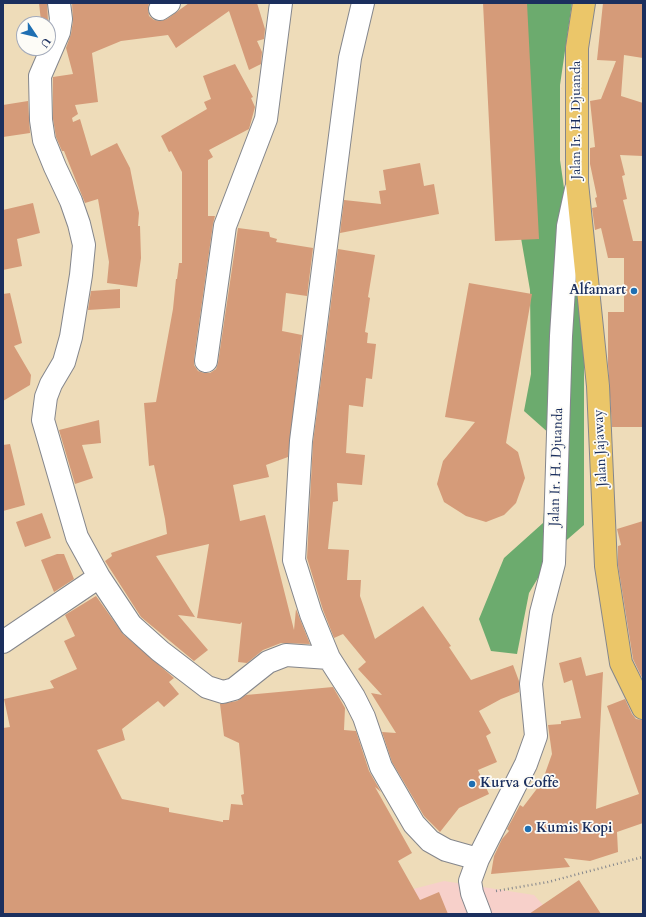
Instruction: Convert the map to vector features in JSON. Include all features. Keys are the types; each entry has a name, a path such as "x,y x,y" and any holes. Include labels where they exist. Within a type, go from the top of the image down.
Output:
{"main road":[{"name":"Jalan Ir. H. Djuanda","path":"577,183 577,48 584,3"},
{"name":"Jalan Jajaway","path":"577,183 598,386 606,566 621,663 643,708"}],"street":[{"path":"59,3 61,19 59,32 40,76 41,120 44,140 73,206 84,245 82,275 70,337 64,362 51,384 46,397 43,420 77,537 99,577 131,624 160,651 207,687 223,692 234,689 268,662 286,655 329,658"},
{"path":"206,361 225,226 266,119 281,3"},
{"path":"363,3 350,58 301,441 294,560 311,614 329,658 354,697 364,717 381,767 414,824 430,841 446,850 478,859"},
{"name":"Jalan Ir. H. Djuanda","path":"474,908 470,881 478,859 523,770 536,736 531,684 541,613 554,563 561,336 566,249 568,226 577,183"},
{"path":"3,642 99,577"}],"path":[{"path":"474,908 548,882 643,857"}],"shaded area":[{"path":"444,881 534,895 551,914 373,914 367,901"}],"green space":[{"path":"509,3 572,3 560,85 560,160 584,327 584,525 554,551 529,593 517,654 491,651 479,619 504,558 543,523 551,435 524,411 531,374 530,290 507,157"}],"building":[{"path":"39,3 47,3 48,16 40,16"},
{"path":"72,3 149,3 149,16 154,20 160,21 167,19 189,3 257,3 265,29 264,39 257,41 262,52 261,64 249,70 229,11 176,48 168,35 121,41 92,53 98,102 75,105 78,114 72,118 73,122 80,119 91,156 117,143 130,168 139,213 138,226 140,226 141,258 137,287 107,283 109,262 98,199 85,203 64,151 62,151 56,137 53,119 53,77 73,74 66,48 71,34 73,21"},
{"path":"483,3 527,3 539,239 495,241"},
{"path":"603,3 643,3 643,58 624,55 621,96 643,103 643,156 620,155 625,175 622,176 627,199 623,200 633,241 643,241 643,427 612,427 608,364 608,312 624,312 624,258 608,258 601,228 595,230 592,208 597,207 595,198 597,197 590,164 590,148 595,147 590,101 601,99 616,61 597,60"},
{"path":"235,64 253,97 251,98 255,107 249,129 209,150 213,157 208,160 208,216 215,216 194,359 194,365 198,371 210,373 216,369 218,363 238,228 269,232 270,237 277,239 276,242 313,248 307,296 286,293 282,331 302,335 288,457 266,465 269,477 233,485 240,521 265,515 294,630 296,609 310,644 281,643 263,650 247,663 238,662 242,622 240,624 197,618 209,544 156,556 195,617 178,615 208,650 194,661 141,617 105,561 112,556 111,553 167,534 154,465 149,466 144,403 156,402 173,309 176,279 179,263 182,263 182,172 161,136 207,109 204,102 211,99 203,76"},
{"path":"28,101 30,133 3,137 3,105"},
{"path":"420,163 424,186 434,184 439,214 340,233 344,200 381,204 379,191 386,190 383,170"},
{"path":"33,203 40,233 17,239 22,266 3,270 3,210"},
{"path":"338,249 375,255 368,297 370,298 365,332 368,333 367,343 376,344 372,379 366,378 363,407 349,405 346,453 365,455 362,485 337,483 338,501 333,502 328,549 349,550 347,580 361,580 360,596 375,639 423,606 451,646 449,647 471,680 513,665 519,681 519,692 501,699 479,711 491,733 486,736 497,762 478,770 489,794 459,808 440,832 424,816 392,762 382,732 396,733 371,693 382,695 358,669 366,662 343,634 334,638 323,610 307,558 313,442"},
{"path":"469,283 532,294 506,443 518,452 525,478 516,503 504,515 486,522 466,516 444,502 437,484 443,461 475,422 445,417"},
{"path":"120,289 120,308 88,310 91,291"},
{"path":"10,293 22,343 14,346 31,375 30,385 3,401 3,294"},
{"path":"99,420 101,443 82,445 93,478 75,484 59,430"},
{"path":"10,444 25,505 3,511 3,445"},
{"path":"42,513 51,538 25,547 16,522"},
{"path":"643,521 643,680 633,659 618,565 618,546 621,545 617,529"},
{"path":"57,554 64,554 74,579 54,592 41,560"},
{"path":"96,596 123,634 174,678 169,682 179,694 164,707 158,701 122,729 125,740 97,750 122,799 169,808 169,812 223,822 223,820 229,820 231,804 243,805 241,795 244,794 239,743 224,736 220,704 237,701 246,695 333,687 345,708 344,730 356,731 369,771 381,792 375,787 412,853 398,861 420,900 439,892 448,914 3,914 3,728 10,727 4,699 54,688 50,681 77,669 64,641 75,636 65,615"},
{"path":"581,657 586,676 603,672 596,809 639,794 607,706 625,699 636,719 643,720 643,823 617,832 618,852 590,861 564,858 570,867 491,874 494,856 502,839 509,831 507,829 520,805 523,807 542,782 552,754 548,725 561,724 561,721 581,718 572,680 564,683 559,663"},
{"path":"579,880 601,914 529,914"}],"place":[{"name":"Alfamart","path":"634,291"},
{"name":"Kurva Coffe","path":"472,784"},
{"name":"Kumis Kopi","path":"528,829"}]}
